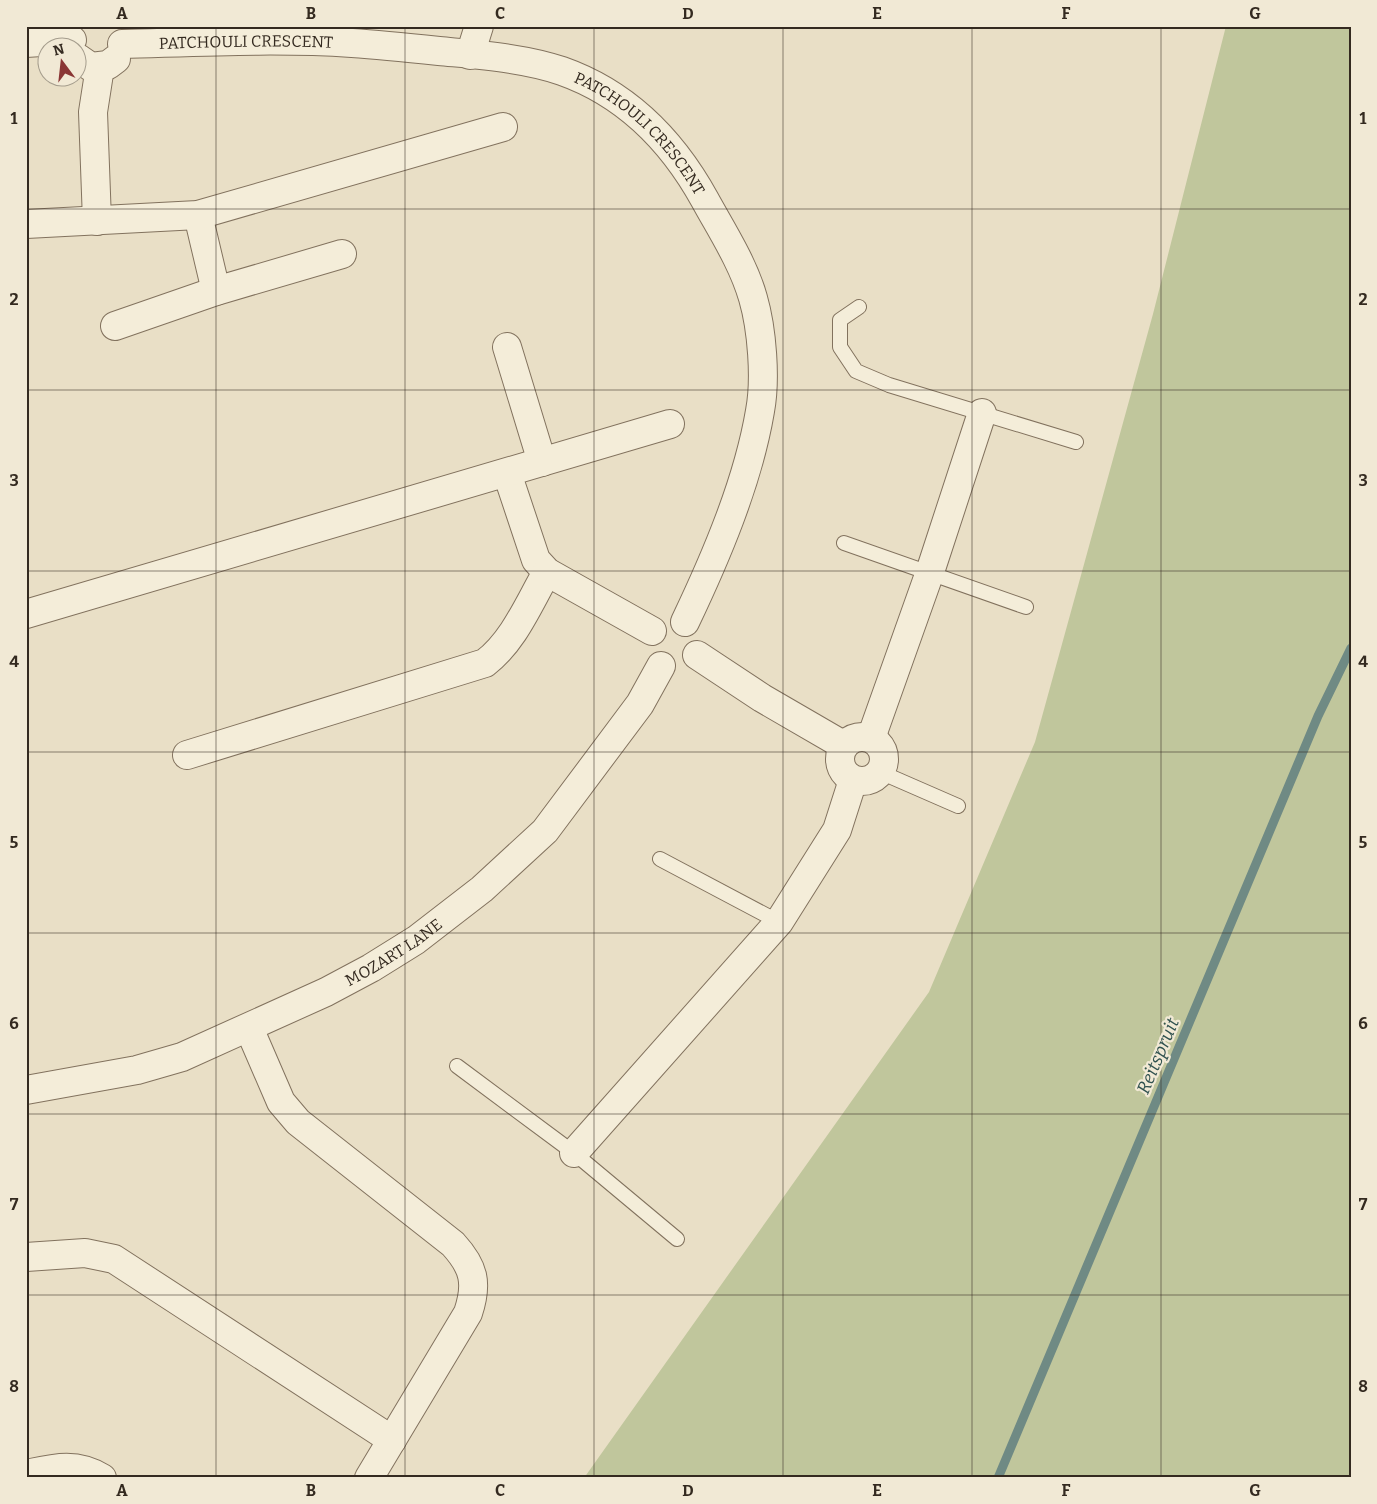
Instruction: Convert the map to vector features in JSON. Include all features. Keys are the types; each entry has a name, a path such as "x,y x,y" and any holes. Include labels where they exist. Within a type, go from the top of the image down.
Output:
{"street":[{"path":"470,54 479,26"},
{"name":"PATCHOULI CRESCENT","path":"88,53 108,65 120,53 120,35 351,43 470,54 544,66 586,81 639,116 664,138 686,167 736,257 753,296 762,364 761,409 752,447 712,565 685,622"},
{"path":"88,87 93,112 97,221"},
{"path":"26,224 198,215 503,127"},
{"path":"198,215 216,291"},
{"path":"115,326 216,291 342,254"},
{"path":"507,347 542,462"},
{"path":"871,738 930,572 982,413"},
{"path":"26,614 670,424"},
{"path":"507,473 536,560 547,572 652,631"},
{"path":"187,755 485,663 499,652 508,640 547,572"},
{"path":"673,619 685,622 695,630 699,638 697,655 686,667 668,669 661,666 650,651 652,631 664,620 673,619"},
{"path":"697,655 762,698 843,745"},
{"name":"MOZART LANE","path":"26,1090 137,1070 162,1063 249,1028 371,968 416,940 502,872 545,831 640,704 661,666"},
{"path":"856,737 871,738 879,744 884,753 884,763 880,772 868,780 853,780 845,774 840,764 839,754 843,745 856,737"},
{"path":"574,1153 779,922 837,830 853,780"},
{"path":"249,1028 281,1102 298,1122 452,1244 465,1257 473,1276 474,1295 468,1313 369,1478"},
{"path":"26,1257 85,1253 114,1260 392,1440"},
{"path":"26,1474 57,1467 78,1467 102,1478"}],"lane":[{"path":"859,307 840,320 840,347 856,371 889,385 1076,442"},
{"path":"844,543 1026,607"},
{"path":"880,772 958,806"},
{"path":"660,859 779,922"},
{"path":"457,1066 574,1153 677,1239"}],"green space":[{"name":"Reitspruit","path":"1226,26 1351,26 1351,1478 584,1478 929,992 1035,742 1153,314"}],"waterway":[{"name":"Reitspruit","path":"998,1478 1318,716 1351,648"}]}
